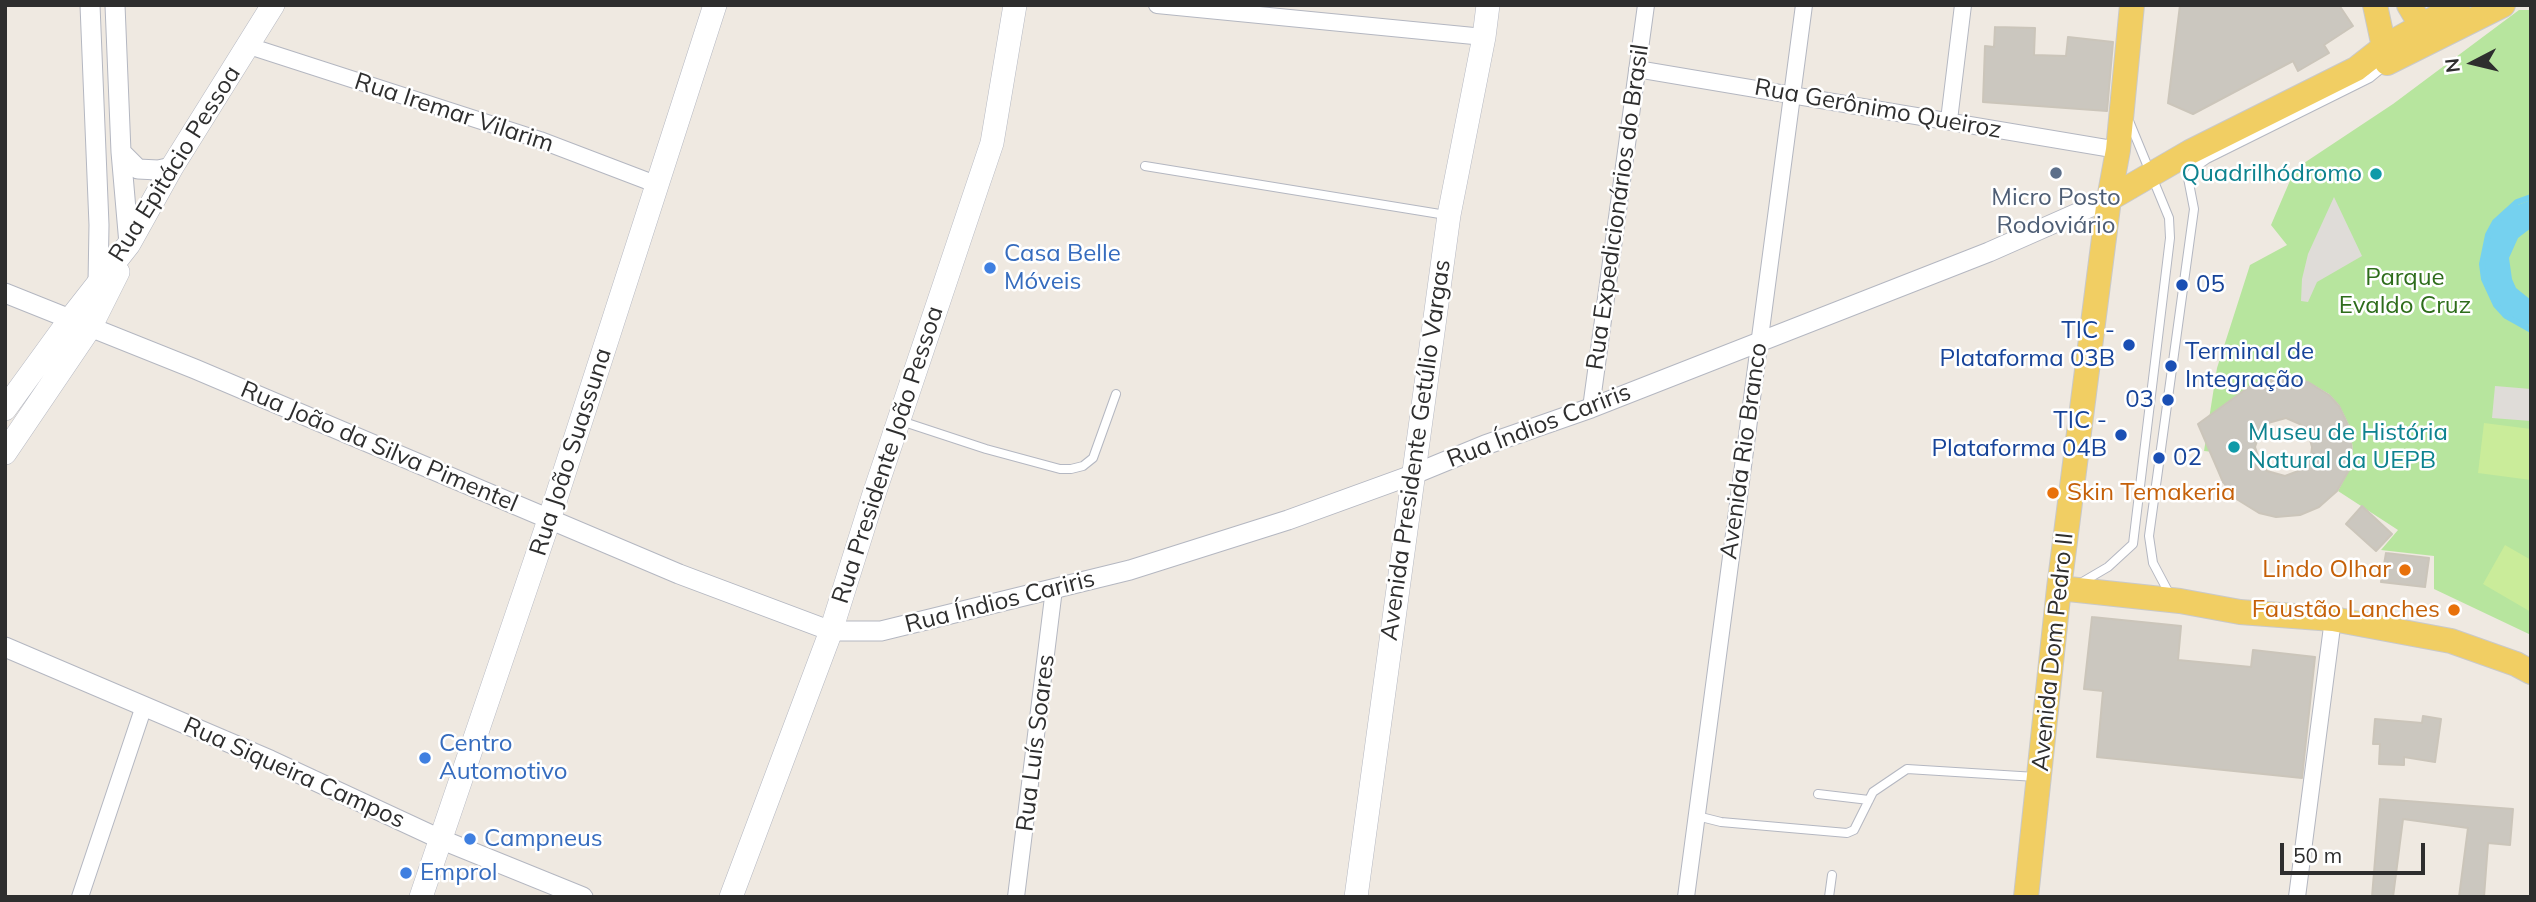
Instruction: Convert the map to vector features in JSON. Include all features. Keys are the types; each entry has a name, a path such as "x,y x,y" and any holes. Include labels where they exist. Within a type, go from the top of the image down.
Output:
{"main road":[{"name":"Rua Epitácio Pessoa","path":"81,322 98,283 129,244 172,167 273,5"},
{"name":"Rua João Suassuna","path":"421,897 549,520 715,5"},
{"name":"Rua Presidente João Pessoa","path":"731,897 831,631 898,420 992,143 1015,5"},
{"name":"Avenida Presidente Getúlio Vargas","path":"1356,897 1449,215 1488,5"},
{"name":"Avenida Dom Pedro II","path":"2026,897 2109,199 2118,150 2132,5"},
{"path":"2375,5 2383,56"},
{"path":"2109,199 2190,152 2357,76 2383,56 2415,15 2458,5"},
{"path":"2383,56 2503,5"},
{"path":"5,409 115,282 129,244"},
{"path":"5,453 81,322"},
{"path":"2064,589 2173,601 2241,612 2333,619 2451,641 2531,672"}],"street":[{"path":"90,5 99,225 98,283"},
{"path":"115,5 121,152 129,244"},
{"path":"1157,5 1298,12 1484,37"},
{"name":"Rua Expedicionários do Brasil","path":"1591,408 1646,5"},
{"name":"Avenida Rio Branco","path":"1686,897 1804,5"},
{"path":"1950,121 1963,5"},
{"name":"Rua Iremar Vilarim","path":"249,46 540,140 658,185"},
{"name":"Rua Gerônimo Queiroz","path":"1637,69 2118,150"},
{"path":"121,152 138,169 158,170 172,167"},
{"name":"Rua Índios Cariris","path":"831,631 880,631 1130,570 1219,542 1412,475 1485,445 1591,408 1989,252 2109,199"},
{"name":"Rua João da Silva Pimentel","path":"5,293 81,322 549,520 831,631"},
{"name":"Rua Luís Soares","path":"1016,897 1054,589"},
{"path":"2297,897 2333,619"},
{"name":"Rua Siqueira Campos","path":"5,647 270,760 440,839 583,897"},
{"path":"80,897 144,706"}],"lane":[{"path":"2173,601 2152,563 2149,536 2194,209 2188,178 2197,166 2207,159 2357,76"},
{"path":"2064,589 2108,567 2133,544 2170,238 2169,218 2121,103"},
{"path":"1144,166 1449,215"},
{"path":"898,420 986,449 1060,469 1071,469 1083,466 1093,458 1116,394"},
{"path":"1696,816 1721,822 1847,833 1854,830 1876,789 1910,768 2039,777"},
{"path":"1818,794 1869,800"},
{"path":"1829,897 1832,875"}],"green space":[{"name":"Parque Evaldo Cruz","path":"2519,10 2531,10 2531,635 2434,589 2434,556 2381,550 2398,530 2338,491 2349,470 2353,451 2350,427 2339,405 2329,394 2308,382 2275,377 2252,384 2233,398 2219,419 2214,452 2204,451 2217,368 2250,265 2287,245 2271,225 2295,169 2393,104"},
{"path":"2484,423 2531,429 2531,480 2478,473"},
{"path":"2505,545 2531,560 2531,612 2483,584"}],"shaded area":[{"path":"2334,197 2362,256 2317,282 2308,302 2301,301 2302,279 2308,254"},
{"path":"2495,386 2531,389 2531,421 2492,418"}],"water":[{"path":"2531,200 2531,228 2518,238 2509,258 2516,288 2531,300 2531,326 2517,321 2499,307 2487,287 2483,264 2486,241 2498,221 2515,206"}],"building":[{"path":"2180,5 2339,5 2353,26 2324,45 2329,53 2298,71 2293,61 2193,114 2168,103"},
{"path":"1995,27 2035,28 2034,55 2066,56 2068,37 2113,42 2107,111 1983,102 1985,46 1994,47"},
{"name":"Museu de História Natural da UEPB","path":"2275,378 2308,382 2329,395 2339,406 2349,427 2352,451 2349,470 2337,491 2319,507 2300,515 2276,517 2259,513 2238,500 2223,482 2198,424 2253,384","holes":["2286,418 2302,425 2308,432 2312,447 2311,456 2301,470 2285,476 2267,471 2261,465 2255,447 2261,429 2268,423"]},
{"path":"2362,506 2392,534 2376,551 2346,524"},
{"name":"Lindo Olhar","path":"2386,553 2429,558 2425,587 2381,582"},
{"path":"2092,617 2181,626 2178,660 2251,667 2253,650 2315,657 2302,778 2097,757 2103,691 2084,689"},
{"path":"2423,716 2441,719 2435,762 2404,757 2404,765 2379,764 2380,744 2373,744 2375,719 2422,723"},
{"path":"2380,799 2513,809 2510,845 2488,843 2484,897 2459,897 2468,828 2403,819 2393,897 2372,897"}],"waterway":[{"path":"2531,197 2517,202 2495,222 2488,235 2482,264 2484,279 2496,305 2506,316 2531,330"}],"place":[{"name":"Micro Posto Rodoviário","path":"2056,173"},
{"name":"Quadrilhódromo","path":"2376,174"},
{"name":"Casa Belle Móveis","path":"990,268"},
{"name":"05","path":"2182,285"},
{"name":"TIC - Plataforma 03B","path":"2129,345"},
{"name":"Terminal de Integração","path":"2171,366"},
{"name":"03","path":"2168,400"},
{"name":"TIC - Plataforma 04B","path":"2121,435"},
{"name":"Museu de História Natural da UEPB","path":"2234,447"},
{"name":"02","path":"2159,458"},
{"name":"Skin Temakeria","path":"2053,493"},
{"name":"Lindo Olhar","path":"2405,570"},
{"name":"Faustão Lanches","path":"2454,610"},
{"name":"Centro Automotivo","path":"425,758"},
{"name":"Campneus","path":"470,839"},
{"name":"Emprol","path":"406,873"}]}
